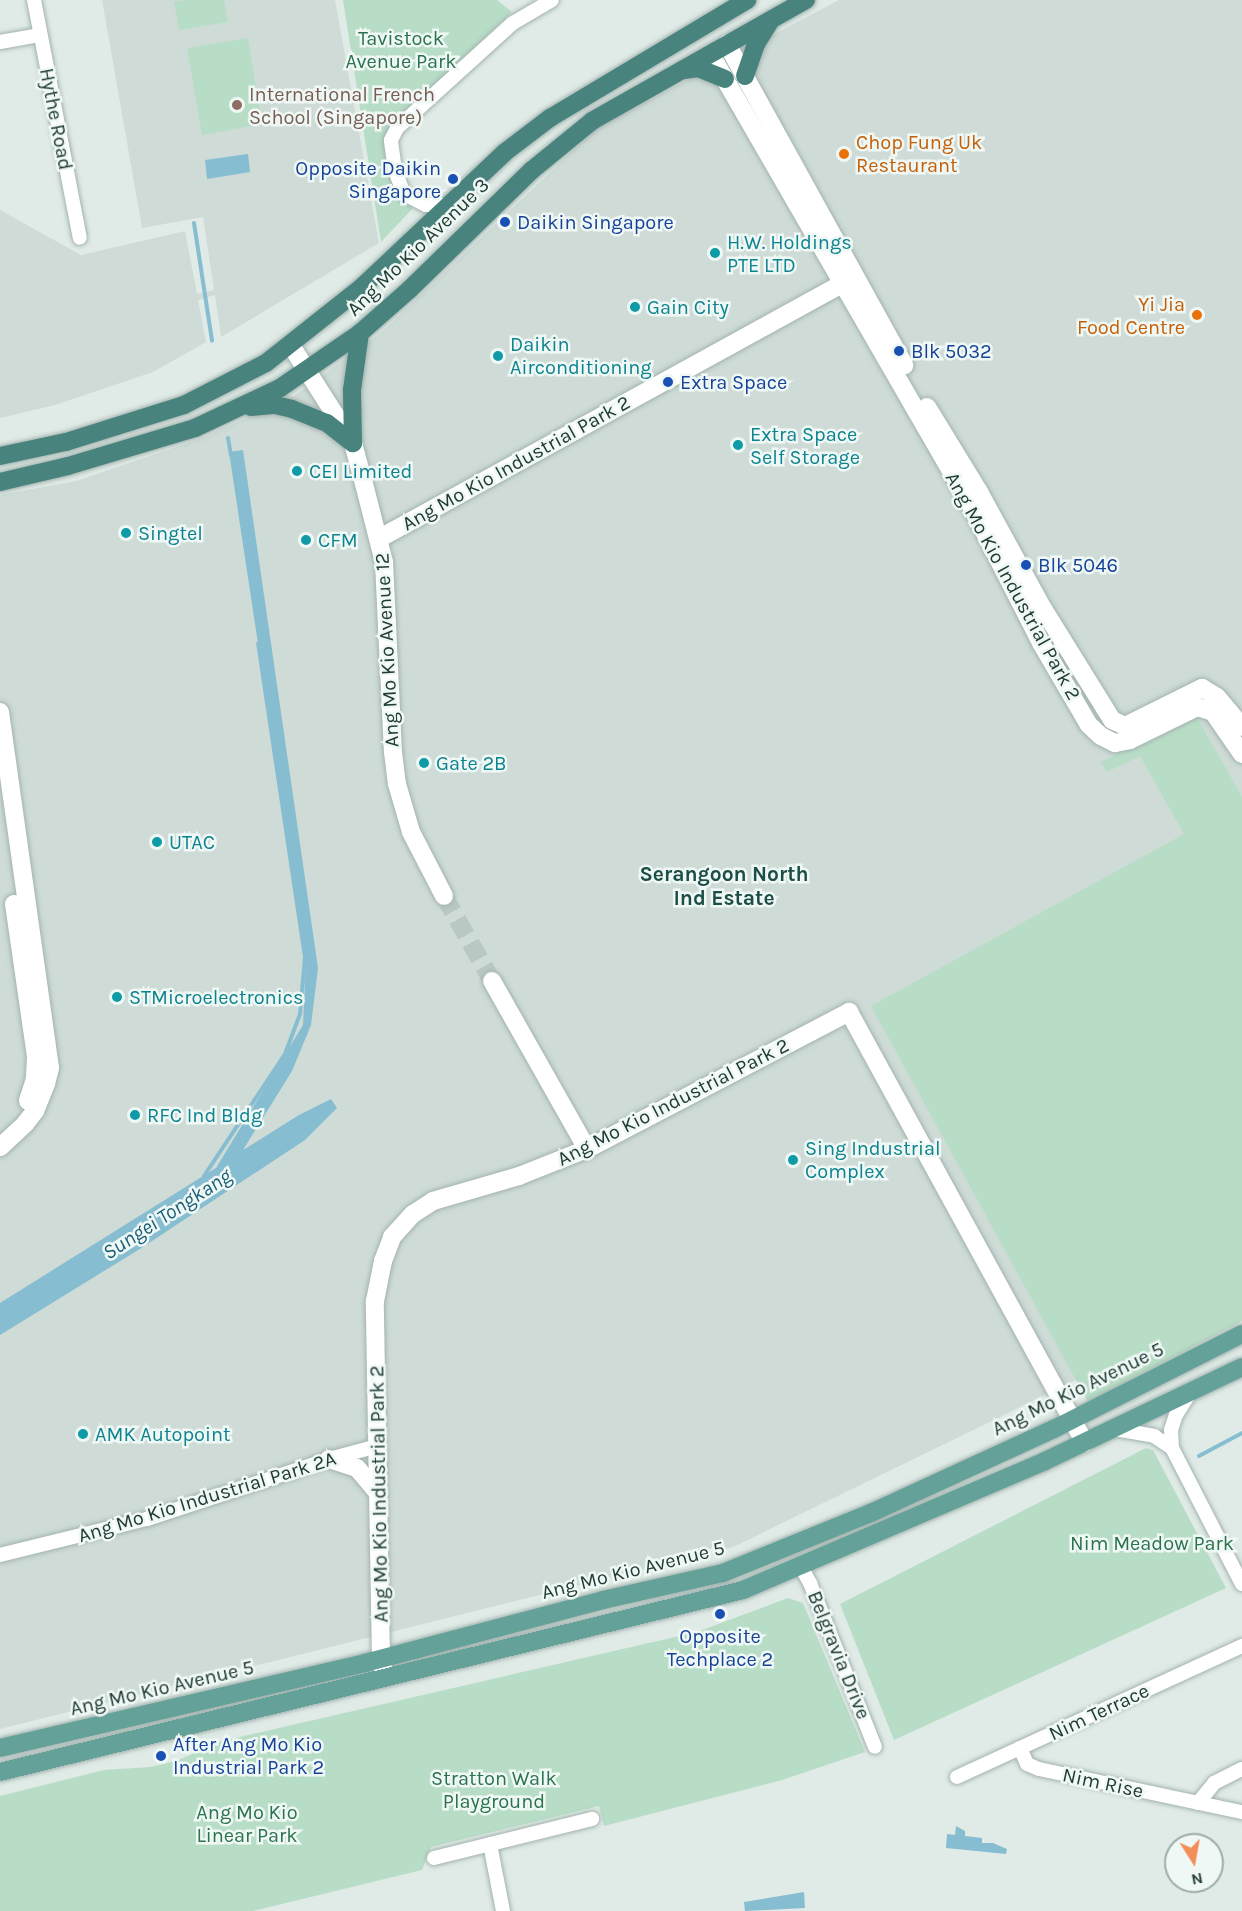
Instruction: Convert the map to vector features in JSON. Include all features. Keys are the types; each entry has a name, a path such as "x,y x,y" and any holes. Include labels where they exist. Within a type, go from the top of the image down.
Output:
{"highway":[{"name":"Ang Mo Kio Avenue 3","path":"0,456 66,442 184,405 266,363 362,287 504,153 561,111 747,0"},
{"name":"Ang Mo Kio Avenue 3","path":"0,482 68,466 174,435 244,407 280,388 360,333 410,289 508,191 592,121 806,0"},
{"path":"745,76 756,44 770,21"},
{"path":"682,70 698,68 725,79"},
{"path":"561,111 572,111 578,114 580,124 577,133"},
{"path":"353,444 352,390 360,333"},
{"path":"244,407 275,405 292,409 327,423 353,444"}],"main road":[{"name":"Ang Mo Kio Avenue 5","path":"0,1748 381,1659 603,1600 723,1573 871,1513 1073,1420 1242,1334"},
{"path":"0,1754 6,1771 743,1590 1085,1443 1242,1367"}],"street":[{"name":"Hythe Road","path":"34,0 80,238"},
{"path":"449,205 426,206 405,194 395,170 391,140 397,128 519,19 552,0"},
{"path":"0,42 40,35"},
{"name":"Ang Mo Kio Industrial Park 2","path":"727,44 848,280 970,504 1041,643 1089,724 1101,736 1115,743 1130,740 1197,707 1213,712 1242,754"},
{"name":"Ang Mo Kio Industrial Park 2","path":"711,55 1112,720 1125,726 1202,688 1217,697 1242,727"},
{"name":"Ang Mo Kio Industrial Park 2","path":"380,538 848,280"},
{"name":"Ang Mo Kio Avenue 12","path":"290,344 353,444 380,538 384,562 393,752 397,784 411,832 444,896"},
{"path":"0,712 50,1068 35,1111 25,1124 0,1147"},
{"path":"0,804 36,1057 35,1079 27,1104 17,1120 0,1134"},
{"path":"492,981 587,1149"},
{"name":"Ang Mo Kio Industrial Park 2","path":"386,1679 381,1659 375,1300 383,1261 392,1237 413,1214 433,1201 519,1176 587,1149 849,1012 1085,1443"},
{"path":"1190,1393 1176,1415 1171,1430 1172,1448 1242,1584"},
{"path":"1115,1429 1154,1436 1172,1448"},
{"name":"Ang Mo Kio Industrial Park 2A","path":"0,1555 147,1519 329,1459 378,1446"},
{"path":"329,1459 357,1468 379,1494"},
{"name":"Belgravia Drive","path":"800,1565 810,1582 875,1747"},
{"name":"Nim Terrace","path":"957,1777 1242,1646"},
{"name":"Nim Rise","path":"1020,1748 1027,1764 1039,1769 1242,1812"},
{"path":"1197,1803 1214,1783 1242,1769"},
{"path":"434,1858 592,1819"},
{"path":"490,1844 503,1911"}],"shaded area":[{"name":"International French School (Singapore)","path":"102,0 335,0 379,243 221,337 215,295 198,300 206,342 153,372 55,405 0,418 0,210 81,255 185,231 197,294 214,290 203,217 142,228"},
{"path":"839,0 1242,0 1242,1299 733,1547 0,1729 0,495 76,481 200,439 294,396 383,331 597,128"}],"green space":[{"path":"224,0 228,22 179,30 174,2"},
{"name":"Tavistock Avenue Park","path":"343,0 497,0 512,12 388,130 395,192 414,207 381,242"},
{"path":"248,38 262,124 202,135 187,48"},
{"path":"1195,714 1242,797 1242,1321 1088,1402 871,1006 1184,834 1140,756 1107,772 1101,762"},
{"name":"Nim Meadow Park","path":"1146,1448 1153,1450 1226,1588 894,1740 840,1604"},
{"path":"788,1598 803,1603 865,1752 782,1780 604,1826 599,1806 431,1847 422,1870 253,1911 0,1911 0,1796 104,1770 150,1767 176,1761 222,1741 697,1632"}],"water":[{"path":"248,154 250,172 207,179 205,160"},
{"name":"Sungei Tongkang","path":"243,450 318,968 311,1025 292,1071 243,1150 299,1115 331,1099 337,1108 305,1140 143,1247 0,1335 0,1303 216,1168 303,1025 306,961 229,452"},
{"path":"956,1826 965,1831 965,1836 982,1838 982,1843 993,1843 1007,1849 1006,1854 946,1848 947,1834 955,1835"},
{"path":"804,1892 805,1908 745,1911 744,1902"}],"waterway":[{"path":"194,223 212,341"},
{"path":"228,438 231,455"},
{"name":"Sungei Tongkang","path":"204,1176 285,1054 300,1014 305,957 258,643"},
{"path":"1199,1456 1242,1433"}],"tunnel":[{"path":"444,896 492,981"}],"place":[{"name":"International French School (Singapore)","path":"237,105"},
{"name":"Chop Fung Uk Restaurant","path":"844,154"},
{"name":"Opposite Daikin Singapore","path":"453,179"},
{"name":"Daikin Singapore","path":"505,222"},
{"name":"H.W. Holdings PTE LTD","path":"715,253"},
{"name":"Gain City","path":"635,307"},
{"name":"Yi Jia Food Centre","path":"1197,315"},
{"name":"Blk 5032","path":"899,351"},
{"name":"Daikin Airconditioning","path":"498,356"},
{"name":"Extra Space","path":"668,382"},
{"name":"Extra Space Self Storage","path":"738,445"},
{"name":"CEI Limited","path":"297,471"},
{"name":"Singtel","path":"126,533"},
{"name":"CFM","path":"306,540"},
{"name":"Blk 5046","path":"1026,565"},
{"name":"Gate 2B","path":"424,763"},
{"name":"UTAC","path":"157,842"},
{"name":"STMicroelectronics","path":"117,997"},
{"name":"RFC Ind Bldg","path":"135,1115"},
{"name":"Sing Industrial Complex","path":"793,1160"},
{"name":"AMK Autopoint","path":"83,1434"},
{"name":"Opposite Techplace 2","path":"720,1614"},
{"name":"After Ang Mo Kio Industrial Park 2","path":"161,1756"}],"district":[{"name":"Serangoon North Ind Estate","path":"724,886"}],"park label":[{"name":"Stratton Walk Playground","path":"494,1790"},
{"name":"Ang Mo Kio Linear Park","path":"247,1824"}]}
